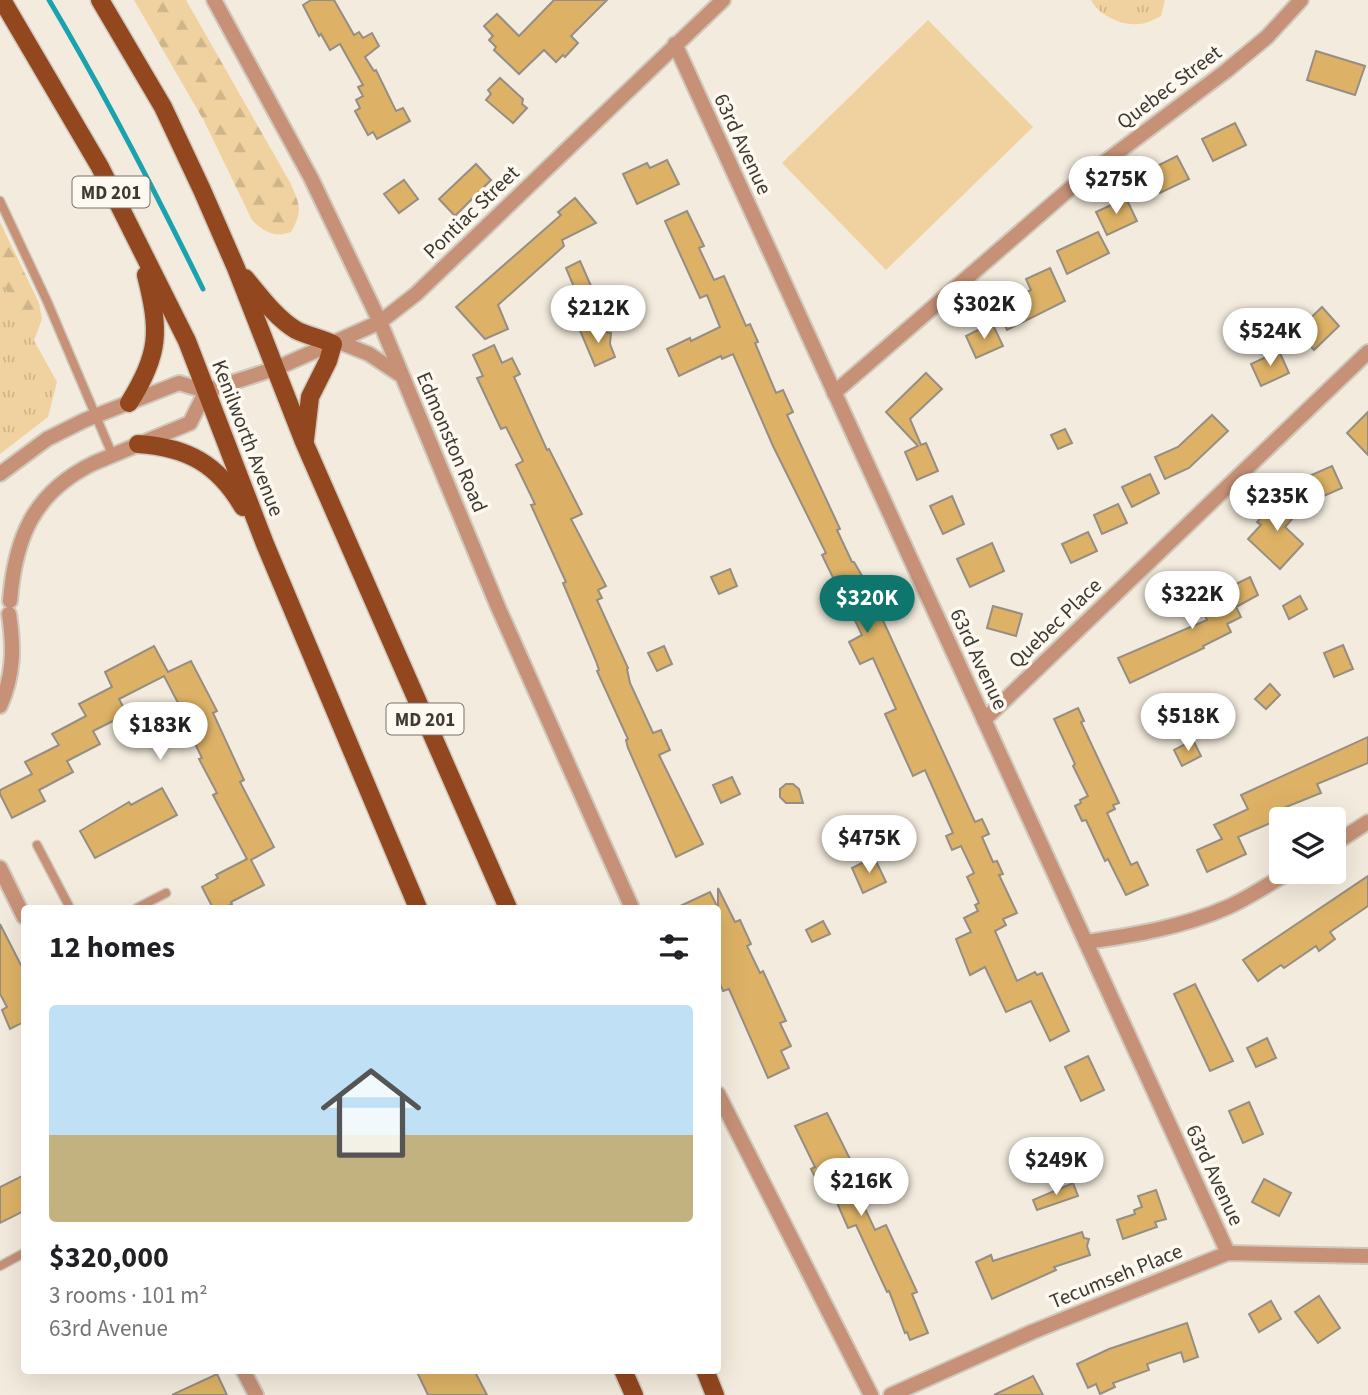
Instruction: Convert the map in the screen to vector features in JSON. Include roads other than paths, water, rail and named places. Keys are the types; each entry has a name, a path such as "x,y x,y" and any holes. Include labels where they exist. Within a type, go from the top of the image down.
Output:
{"main road":[{"name":"Kenilworth Avenue","path":"2,0 100,167 187,341 265,544 417,905"},
{"name":"MD 201","path":"100,0 163,107 236,268 304,442 507,905"},
{"path":"129,403 152,362 156,341 150,293 139,248"},
{"path":"236,268 280,317 297,330 336,343 310,397 304,442"},
{"path":"138,444 174,448 200,461 235,493 265,544"},
{"path":"625,1374 634,1395"},
{"path":"707,1374 715,1395"}],"street":[{"name":"Edmonston Road","path":"214,0 311,178 380,322 509,631 631,905"},
{"name":"Pontiac Street","path":"206,391 277,368 380,322 416,294 723,0"},
{"name":"Quebec Street","path":"834,393 1073,186 1257,45 1301,0"},
{"name":"63rd Avenue","path":"675,44 1228,1254"},
{"path":"336,343 369,354 401,376"},
{"name":"Quebec Place","path":"984,720 1368,352"},
{"path":"0,474 47,439 96,415 179,383 206,391 190,423 79,470 63,481 39,507 22,537 13,567 10,607 0,633"},
{"path":"0,569 7,582 14,646 13,663 0,706"},
{"path":"1346,836 1368,822"},
{"path":"0,868 21,911"},
{"path":"1086,942 1182,924 1230,906 1269,884"},
{"path":"721,1100 871,1395"},
{"name":"Tecumseh Place","path":"891,1395 1032,1332 1228,1254 1368,1256"},
{"path":"245,1374 256,1395"}],"lane":[{"path":"0,201 47,301 112,454"},
{"path":"37,845 67,905"},
{"path":"143,905 166,893"},
{"path":"0,1266 21,1255"}],"waterway":[{"path":"49,0 129,143 203,289"}]}
